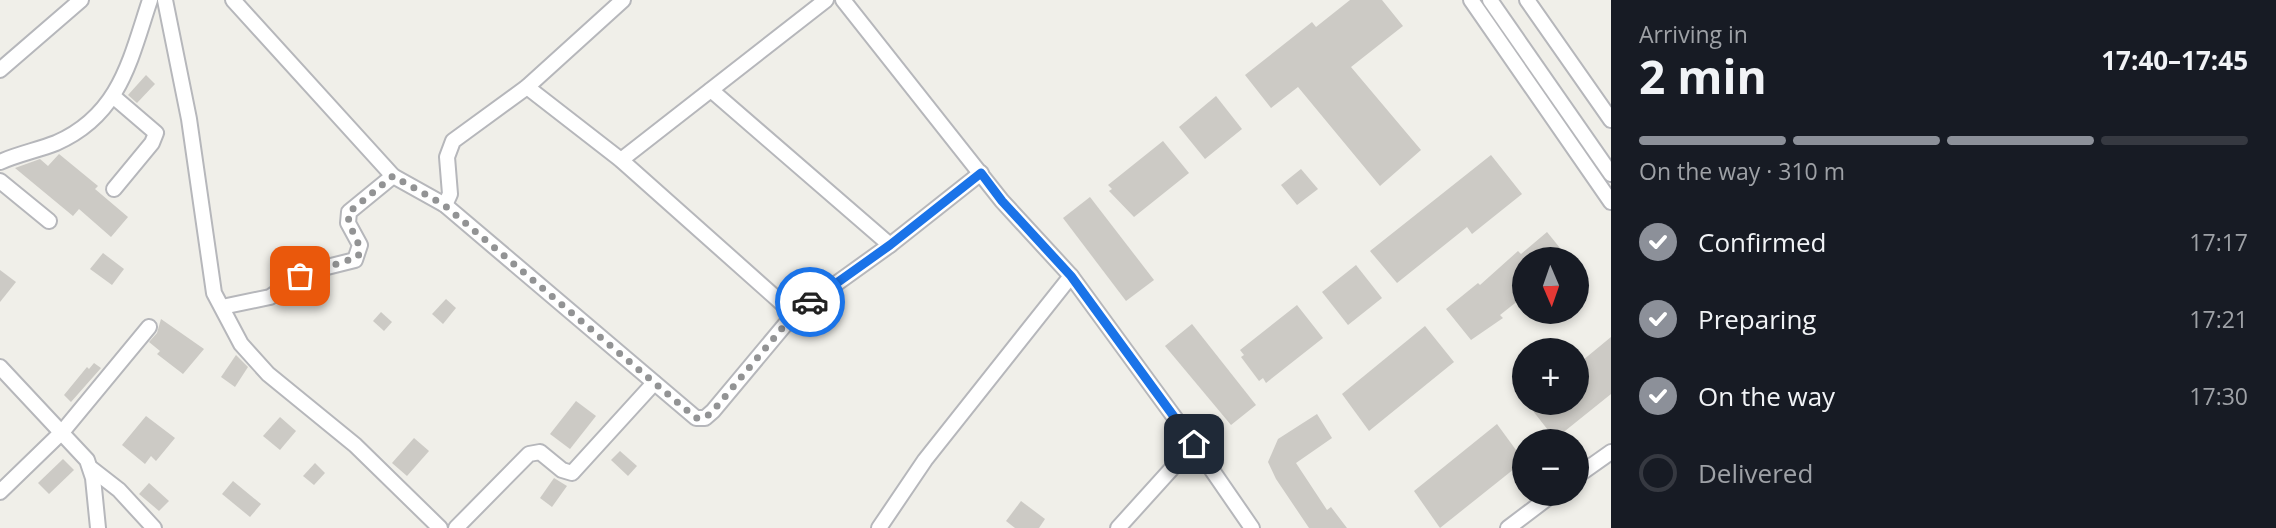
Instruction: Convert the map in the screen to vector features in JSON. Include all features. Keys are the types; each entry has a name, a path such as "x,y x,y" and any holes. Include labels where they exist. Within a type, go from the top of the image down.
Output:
{"street":[{"path":"0,70 81,0"},
{"path":"0,162 57,142 95,117 114,97 150,0"},
{"path":"165,0 190,118 211,282 222,307 241,344 268,374 355,445 432,525"},
{"path":"233,0 393,176 444,205 528,273 688,414 705,418 794,314 890,245 981,173"},
{"path":"444,205 450,194 447,157 453,141 527,88 623,0"},
{"path":"621,160 826,0"},
{"path":"843,0 1002,201 1071,276 1252,528"},
{"path":"1471,0 1611,202"},
{"path":"1490,0 1611,174"},
{"path":"1527,0 1611,120"},
{"path":"527,88 621,160 794,314"},
{"path":"711,90 890,245"},
{"path":"114,97 156,133 114,189"},
{"path":"222,307 270,297 307,272 355,260 360,245 348,223 349,212 393,176"},
{"path":"0,181 49,221"},
{"path":"879,528 925,460 1071,276"},
{"path":"0,492 63,431 149,327"},
{"path":"0,367 63,431 92,469 119,490 154,528"},
{"path":"456,528 529,454 540,452 562,470 572,472 653,383"},
{"path":"1118,528 1194,444"},
{"path":"1589,468 1611,452"},
{"path":"92,469 99,528"},
{"path":"1508,528 1537,506"}],"building":[{"path":"1350,0 1382,0 1403,26 1351,67 1421,150 1380,186 1298,87 1271,108 1245,75 1312,22 1316,27"},
{"path":"146,75 155,84 137,103 128,95"},
{"path":"1216,96 1242,129 1205,159 1179,127"},
{"path":"1163,141 1189,173 1134,217 1109,191 1112,189 1108,185"},
{"path":"59,154 98,186 95,189 128,217 111,237 79,209 73,216 15,168 40,159 48,166"},
{"path":"1491,155 1522,194 1472,234 1467,227 1397,283 1370,251"},
{"path":"1301,169 1318,189 1297,205 1281,185"},
{"path":"1090,197 1154,280 1126,301 1063,218"},
{"path":"1547,232 1559,247 1529,247"},
{"path":"103,253 124,269 112,285 90,269"},
{"path":"1512,256 1512,306 1500,315 1503,318 1471,340 1446,309 1478,283 1480,285"},
{"path":"1356,265 1382,298 1348,325 1322,292"},
{"path":"0,270 16,282 0,302"},
{"path":"446,299 456,308 443,324 432,314"},
{"path":"1297,305 1323,338 1266,383 1263,378 1259,381 1241,357 1244,355 1240,350"},
{"path":"381,312 392,322 384,331 373,321"},
{"path":"161,319 204,349 183,374 157,354 160,351 149,342 157,333"},
{"path":"1192,324 1256,405 1231,425 1165,346"},
{"path":"1425,326 1454,362 1369,431 1342,394"},
{"path":"1611,337 1611,394 1589,412 1589,355"},
{"path":"236,355 248,367 235,387 221,377"},
{"path":"94,363 101,368 71,402 64,395 87,367 89,369"},
{"path":"576,401 596,416 570,449 550,434"},
{"path":"1317,414 1332,438 1296,463 1327,510 1331,507 1347,528 1309,528 1276,479 1268,462 1278,439"},
{"path":"1536,415 1585,415 1567,429 1547,429"},
{"path":"146,416 175,438 156,461 151,456 145,464 122,445"},
{"path":"280,417 296,431 280,450 263,436"},
{"path":"1497,424 1512,445 1512,471 1440,528 1414,491"},
{"path":"414,438 429,451 407,476 392,463"},
{"path":"620,451 637,466 628,476 611,460"},
{"path":"63,459 74,470 49,494 38,483"},
{"path":"315,463 325,473 314,485 303,476"},
{"path":"554,478 567,486 552,507 540,498"},
{"path":"233,481 261,504 250,517 222,494"},
{"path":"149,483 169,501 159,511 139,494"},
{"path":"1021,501 1045,519 1039,528 1015,528 1006,521"}],"way so far":[{"path":"300,276 358,257 360,245 348,223 349,212 393,176 444,205 528,273 688,414 696,418 705,418 713,411 794,314 810,302"}],"route":[{"path":"810,302 890,245 981,173 1002,201 1071,276 1194,444"}]}
